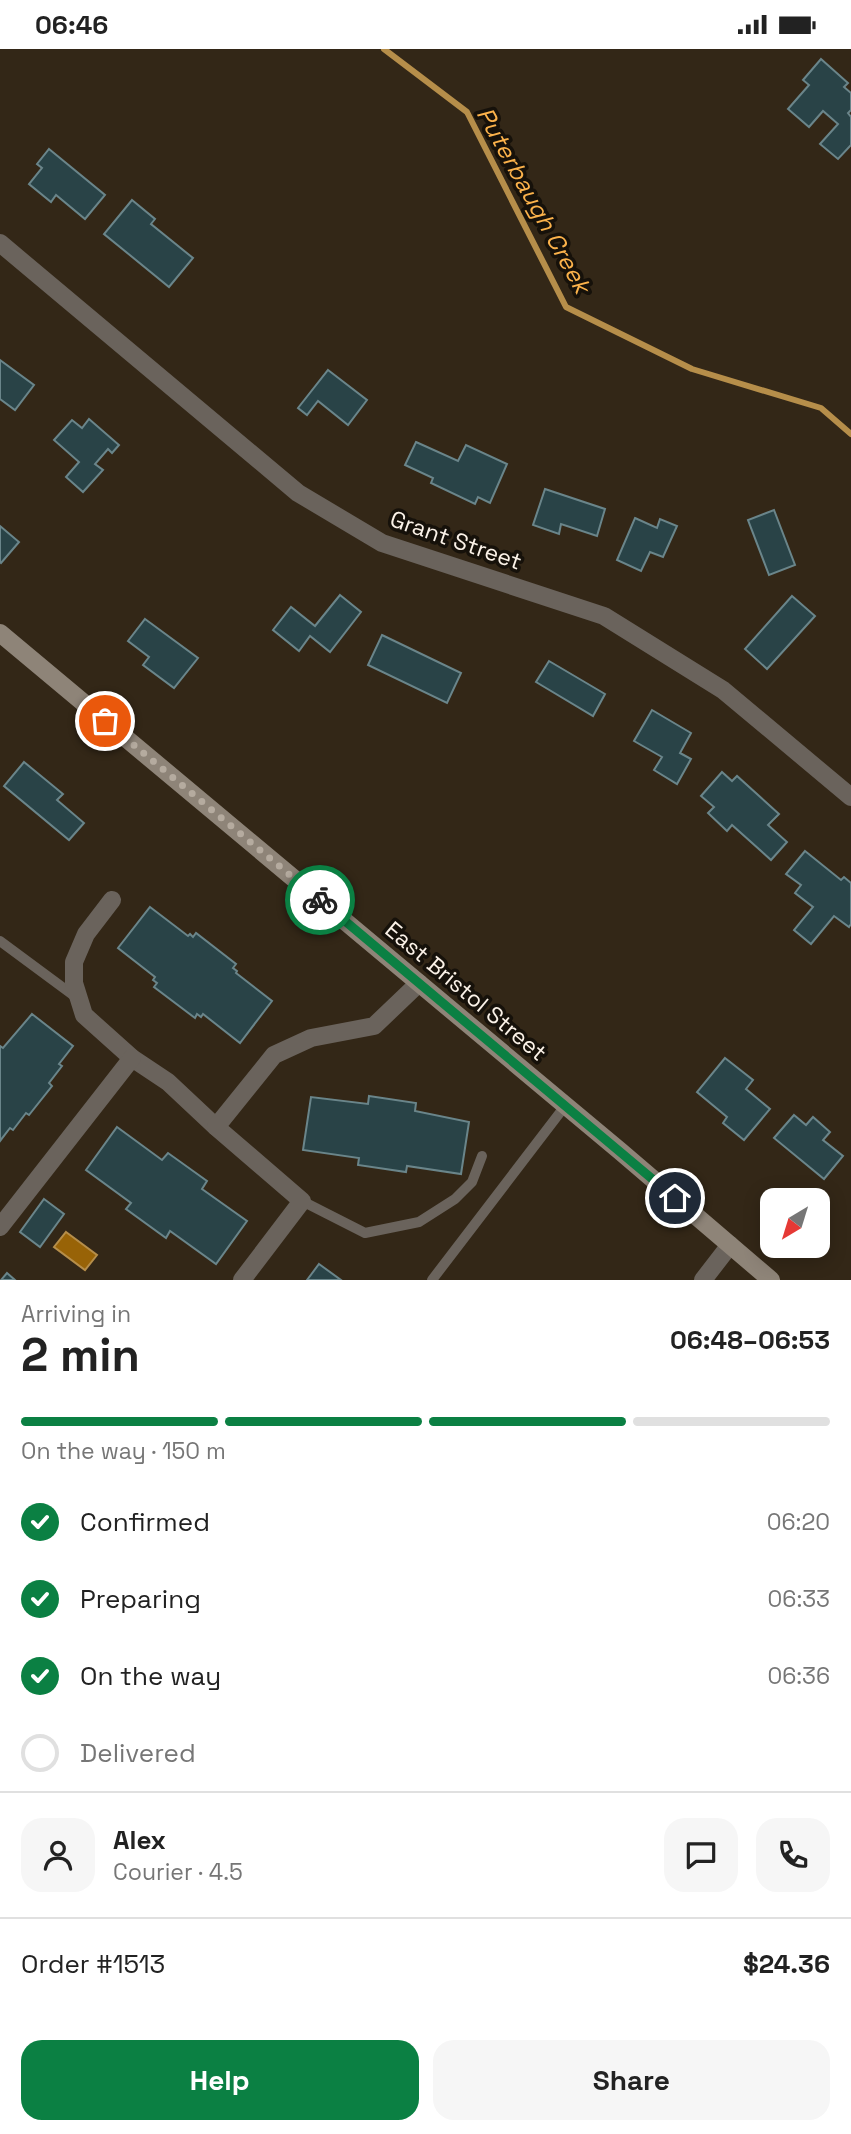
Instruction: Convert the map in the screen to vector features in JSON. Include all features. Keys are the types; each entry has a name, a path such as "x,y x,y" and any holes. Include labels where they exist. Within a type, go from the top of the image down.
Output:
{"main road":[{"name":"East Bristol Street","path":"0,633 771,1280"}],"street":[{"name":"Grant Street","path":"0,243 298,492 382,543 604,616 723,690 851,797"},
{"path":"112,900 86,935 74,962 74,983 83,1015 132,1058 168,1082 302,1201 242,1280"},
{"path":"216,1127 274,1055 311,1038 374,1026 419,983"},
{"path":"0,1227 7,1206 132,1058"},
{"path":"703,1280 730,1245"}],"lane":[{"path":"0,941 77,998"},
{"path":"438,1278 565,1106"},
{"path":"302,1201 365,1233 419,1222 455,1199 472,1182 482,1156"}],"shaded area":[{"path":"66,1232 97,1255 85,1270 54,1247"}],"building":[{"path":"821,59 848,83 844,87 851,93 851,110 848,113 851,117 851,145 838,159 820,144 838,124 823,111 809,127 788,109 809,85 803,80"},
{"path":"49,149 105,195 85,219 56,195 51,202 29,184 42,168 37,164"},
{"path":"132,200 155,219 151,224 193,258 169,287 104,234"},
{"path":"0,360 34,385 15,410 0,399"},
{"path":"328,370 367,400 348,425 318,401 307,415 298,408"},
{"path":"89,419 119,445 112,453 108,449 95,464 103,470 83,492 66,477 79,462 54,440 72,420 82,428"},
{"path":"416,442 458,461 466,445 507,464 490,503 478,497 475,504 431,483 433,478 405,465"},
{"path":"545,489 605,509 597,536 561,524 559,534 533,525"},
{"path":"774,510 795,565 769,575 748,520"},
{"path":"635,518 657,528 660,519 677,526 663,557 650,552 641,571 617,560"},
{"path":"0,526 19,542 1,563 0,562"},
{"path":"340,595 361,612 330,652 310,636 299,651 273,630 291,607 315,626"},
{"path":"792,596 815,616 767,669 745,649"},
{"path":"145,619 198,658 174,688 143,665 149,657 128,641"},
{"path":"382,635 461,673 447,703 368,665"},
{"path":"549,661 605,694 593,716 536,682"},
{"path":"652,710 691,733 680,753 691,759 677,784 654,770 662,757 634,741"},
{"path":"24,762 63,794 57,800 84,823 69,840 4,786"},
{"path":"722,772 732,781 737,776 779,814 768,825 787,842 771,860 732,825 727,831 708,813 714,807 701,796"},
{"path":"805,851 841,880 844,877 851,883 851,924 849,927 834,916 811,944 794,930 813,907 795,893 801,885 786,874"},
{"path":"150,907 188,936 190,934 193,937 196,933 236,964 233,968 236,973 272,1001 240,1043 203,1014 201,1017 197,1014 195,1018 154,987 157,983 153,980 155,977 118,948"},
{"path":"32,1014 73,1046 49,1083 52,1086 29,1115 26,1113 0,1141 0,1046 3,1048"},
{"path":"725,1058 753,1080 746,1089 770,1109 744,1140 723,1123 727,1117 697,1092"},
{"path":"369,1096 416,1103 415,1111 469,1122 461,1174 407,1166 406,1172 358,1165 359,1158 303,1150 311,1097 368,1104"},
{"path":"794,1115 806,1125 813,1117 830,1132 823,1140 843,1156 824,1179 774,1138"},
{"path":"117,1127 162,1160 168,1153 207,1181 202,1189 247,1221 216,1264 170,1231 166,1238 126,1209 131,1203 86,1170"},
{"path":"44,1199 64,1214 40,1247 20,1232"},
{"path":"319,1264 341,1280 307,1280"},
{"path":"7,1273 15,1280 1,1280"}],"waterway":[{"name":"Puterbaugh Creek","path":"384,49 467,112 566,307 692,369 821,408 851,434"}],"way so far":[{"path":"105,721 320,900"}],"route":[{"path":"320,900 675,1198"}]}
